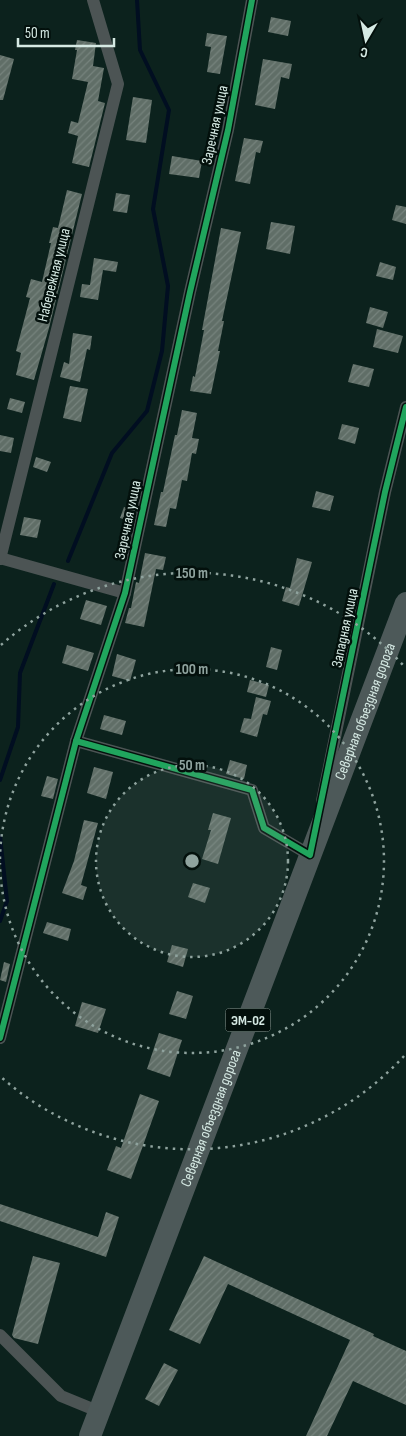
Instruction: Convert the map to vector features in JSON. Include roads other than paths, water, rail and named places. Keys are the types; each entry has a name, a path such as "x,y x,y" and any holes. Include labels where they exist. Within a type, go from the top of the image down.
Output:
{"highway":[{"name":"Северная объездная дорога","path":"90,1436 406,603"}],"street":[{"name":"Набережная улица","path":"0,559 118,84 93,0"},
{"name":"Заречная улица","path":"0,1038 6,990 76,741 125,592 190,292 228,130 252,0"},
{"name":"Западная улица","path":"310,855 385,492 406,407"},
{"path":"0,559 125,592"},
{"path":"76,741 252,790 264,828 310,855"},
{"path":"0,1335 61,1396 100,1412"}],"waterway":[{"path":"68,561 112,453 147,411 162,351 168,286 153,209 169,110 140,50 137,0"},
{"path":"0,780 18,727 20,673 54,584"},
{"path":"0,836 7,901 0,921"}]}
